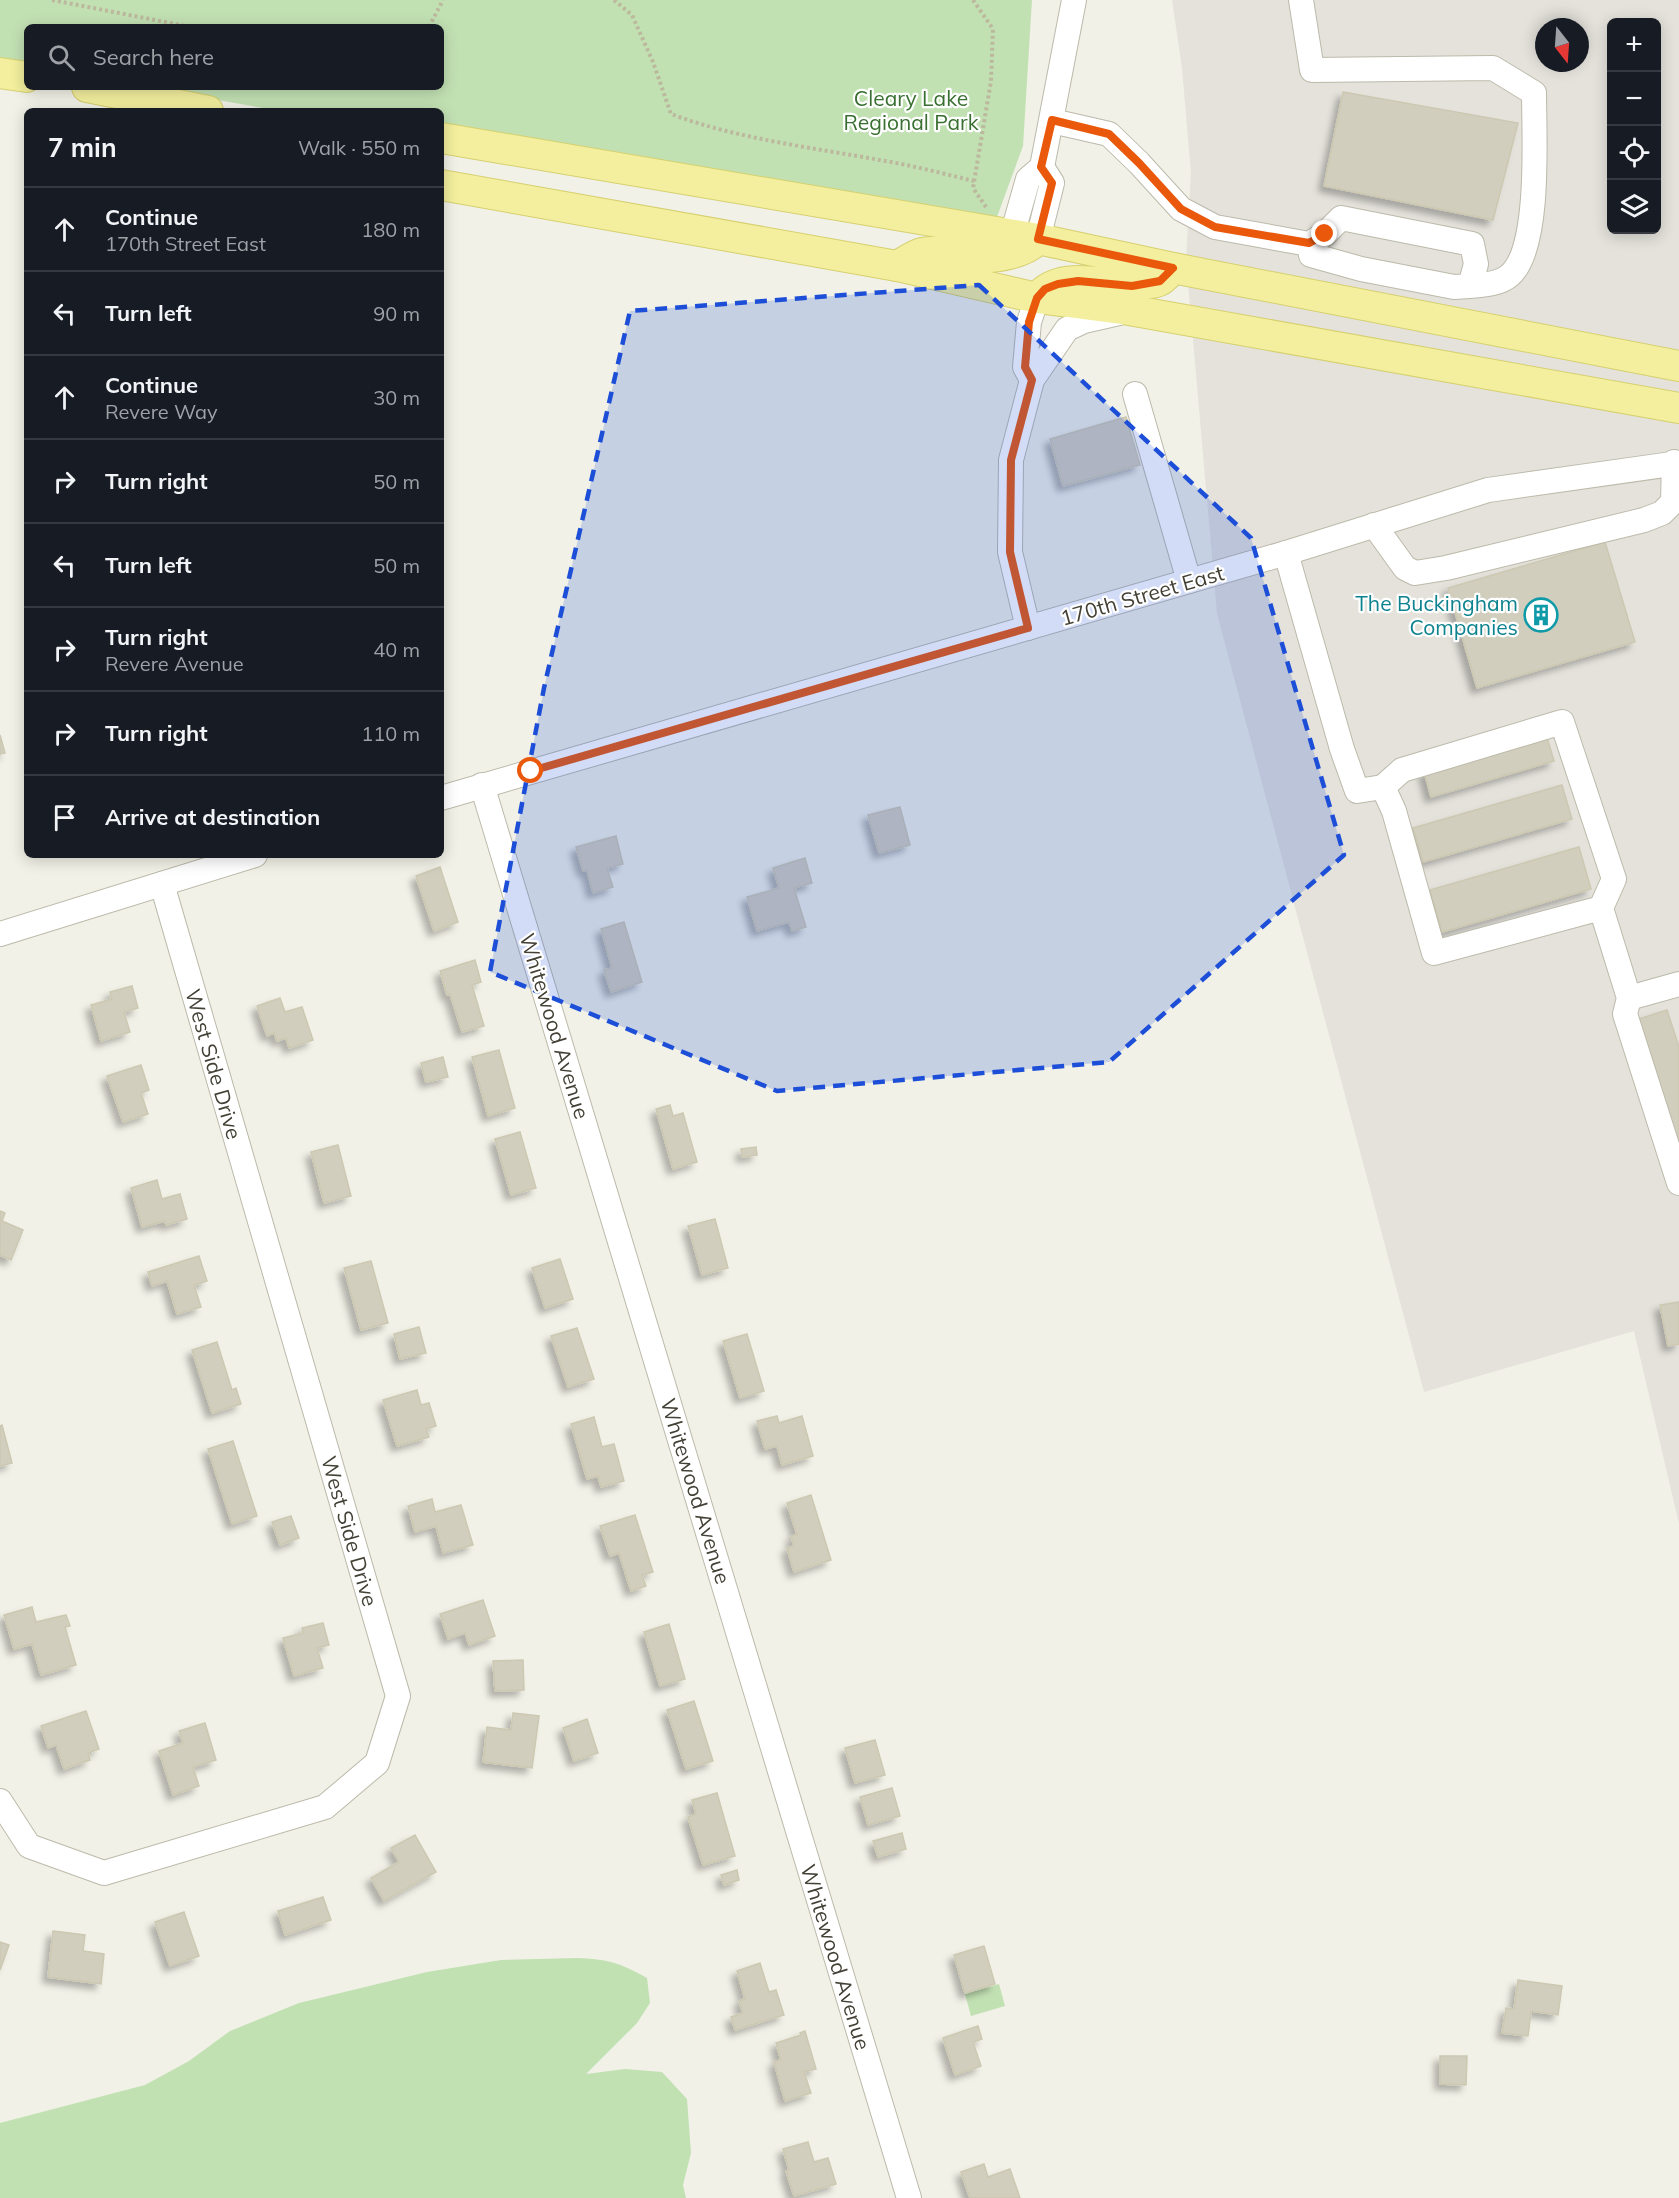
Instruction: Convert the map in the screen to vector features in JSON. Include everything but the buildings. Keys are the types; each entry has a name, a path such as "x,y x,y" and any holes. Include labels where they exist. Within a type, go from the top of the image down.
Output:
{"main road":[{"path":"0,72 24,76"},
{"path":"102,90 193,108"},
{"path":"444,139 1025,237 1679,366"},
{"path":"444,186 897,266 1037,298 1129,310 1679,408"},
{"path":"897,266 921,253 944,252 982,257 1013,252 1029,247 1025,237"},
{"path":"1037,298 1045,289 1068,282 1132,286 1160,281 1173,268"}],"street":[{"path":"1025,237 1052,183 1041,167 1074,0"},
{"path":"1301,0 1312,70 1493,68 1534,93 1533,207 1524,252 1510,275 1493,283 1454,287 1311,255 1309,243"},
{"path":"1052,120 1109,134 1181,209 1215,227 1309,243 1325,234 1341,218 1472,244 1476,264 1470,286"},
{"path":"1032,380 1025,367 1029,322 1037,298"},
{"path":"1028,628 1010,552 1011,460 1032,380 1067,329 1084,321 1129,310"},
{"path":"1135,394 1189,581"},
{"path":"1374,525 1405,568 1414,573 1446,568 1644,520 1662,513 1673,502 1676,463"},
{"name":"170th Street East","path":"444,797 1286,553 1488,490 1676,463"},
{"path":"1286,553 1342,749 1357,791 1383,787 1402,770 1562,722 1614,879 1601,908 1629,998 1625,1014 1679,1183"},
{"name":"Whitewood Avenue","path":"482,785 909,2198"},
{"path":"1383,787 1394,811 1434,953 1601,908"},
{"path":"0,934 245,858"},
{"name":"West Side Drive","path":"0,1801 30,1846 104,1873 326,1807 377,1763 398,1696 162,884"},
{"path":"1629,998 1679,984"}],"path":[{"path":"52,0 176,24"},
{"path":"431,24 443,0"},
{"path":"615,0 632,15 653,62 671,114 693,122 793,145 887,161 974,181"},
{"path":"973,0 993,29 991,81 973,188 986,207"}],"highlighted area":[{"path":"979,285 1251,538 1344,855 1109,1062 777,1091 490,972 544,688 630,311"}],"shaded area":[{"path":"1172,0 1679,0 1679,1524 1634,1331 1424,1392 1217,614 1186,260 1191,173 1182,68"}],"green space":[{"name":"Cleary Lake Regional Park","path":"0,0 1032,0 1023,146 990,236 444,141 444,108 263,108 161,90 444,90 444,24 24,24 24,66 0,62"},
{"path":"577,1958 614,1963 647,1978 650,2003 637,2023 586,2074 625,2069 662,2072 687,2099 691,2153 683,2185 686,2198 0,2198 0,2123 145,2085 189,2061 230,2031 299,2003 427,1972 501,1960"},
{"path":"999,1984 1005,2006 971,2016 965,1994"}],"place":[{"name":"The Buckingham Companies","path":"1541,615"}],"route":[{"path":"531,771 1028,628 1010,552 1011,460 1032,380 1025,367 1029,322 1037,298 1045,289 1078,281 1132,286 1160,281 1173,268 1038,239 1052,183 1041,167 1052,120 1109,134 1181,209 1215,227 1309,243 1325,234"}]}
